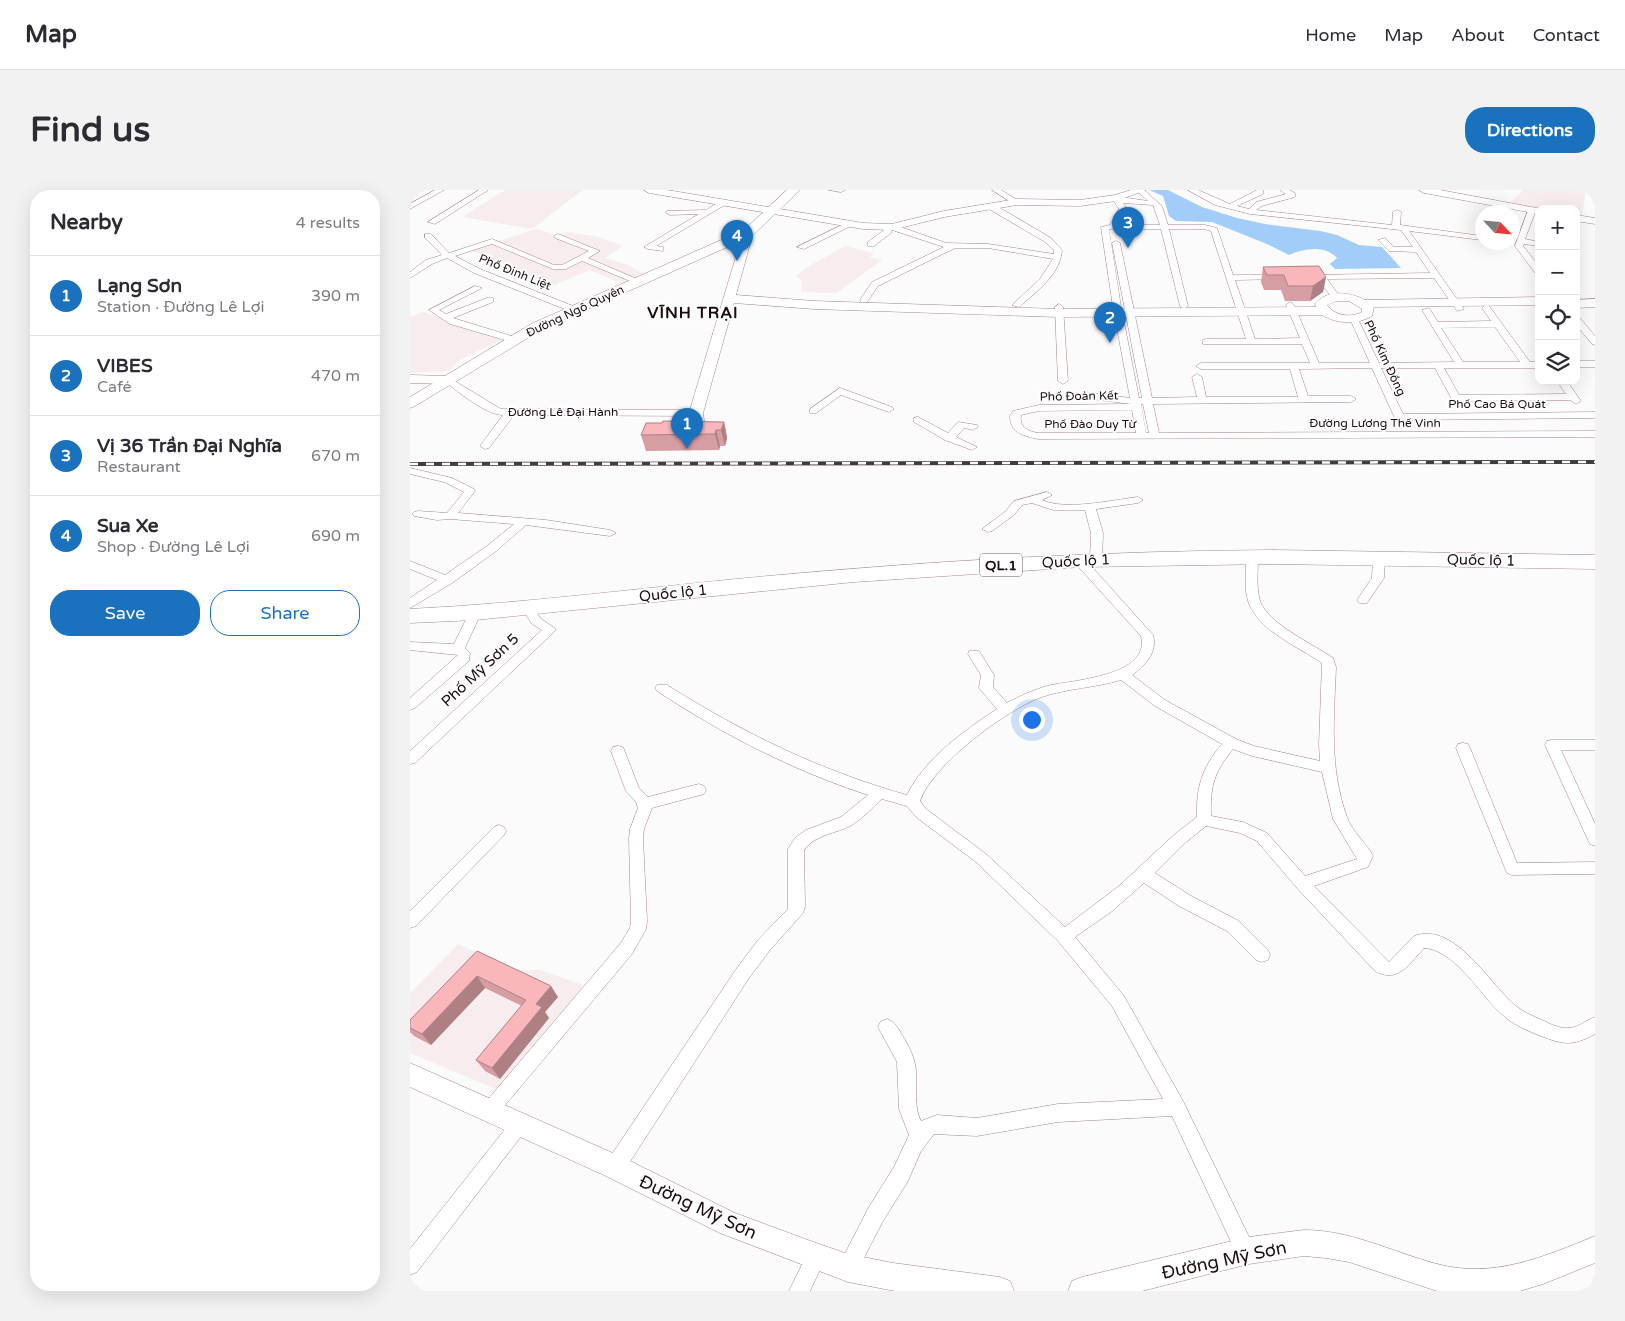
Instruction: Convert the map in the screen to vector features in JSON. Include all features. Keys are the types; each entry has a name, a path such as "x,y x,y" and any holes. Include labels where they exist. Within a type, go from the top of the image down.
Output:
{"highway":[{"name":"Quốc lộ 1","path":"410,616 475,613 861,575 1087,560 1252,558 1595,562"}],"main road":[{"name":"Đường Ngô Quyền","path":"410,403 536,327 748,233 794,190"},
{"path":"1580,219 1595,221"}],"street":[{"path":"410,207 440,190"},
{"path":"432,222 484,190"},
{"path":"649,190 851,224 890,228 935,243 952,246 1000,247 1058,257"},
{"path":"833,190 841,190"},
{"path":"996,190 1017,202"},
{"path":"871,244 890,228 944,214 1017,202 1073,204 1117,199 1141,190 1155,203 1165,228 1185,309"},
{"path":"1250,212 1259,204 1292,195 1284,190"},
{"path":"1424,190 1535,211"},
{"path":"1198,191 1230,207 1250,212 1400,227 1475,237"},
{"path":"1230,207 1260,192"},
{"path":"1117,199 1136,203 1155,203"},
{"path":"1117,199 1123,209 1109,228 1123,310 1125,344 1142,437"},
{"path":"660,250 648,247 705,212 724,203"},
{"path":"992,207 1055,245 1058,250 1058,257 1051,272 1009,307"},
{"path":"670,213 705,212"},
{"path":"1397,212 1400,227 1419,250 1458,305"},
{"path":"1520,240 1535,213"},
{"path":"802,247 851,224"},
{"path":"1109,228 1205,227 1214,230 1251,342"},
{"path":"726,432 697,424 696,413 748,233"},
{"name":"Phố Đinh Liệt","path":"428,236 447,255 477,271 575,310"},
{"path":"410,276 425,264 492,241 553,268 563,267 596,252 558,236"},
{"path":"1382,240 1392,249 1419,250"},
{"path":"1520,244 1535,244"},
{"path":"1520,245 1535,250"},
{"path":"864,300 875,284 952,246"},
{"path":"1520,247 1535,267"},
{"path":"581,258 640,282"},
{"path":"1229,278 1437,275"},
{"path":"1321,277 1336,297"},
{"path":"478,288 433,309 435,313 445,318 515,340"},
{"path":"1323,308 1326,300 1336,297 1352,298 1367,307 1426,310 1458,305 1486,308 1535,301"},
{"path":"728,299 1058,310 1323,308 1334,316 1354,319 1365,316 1367,307"},
{"path":"445,318 490,300"},
{"path":"815,302 864,300 895,304"},
{"path":"1580,304 1595,303"},
{"path":"1367,307 1513,304 1535,307"},
{"path":"1291,308 1316,366"},
{"path":"1486,308 1527,365"},
{"path":"1058,310 1063,381"},
{"path":"1123,310 1136,343 1155,437"},
{"path":"1426,310 1460,365"},
{"name":"Phố Kim Đồng","path":"1354,319 1407,435"},
{"path":"1436,325 1497,324"},
{"path":"1580,324 1594,340"},
{"path":"1206,342 1305,341"},
{"path":"1125,344 1136,343"},
{"path":"1580,364 1595,364"},
{"path":"1201,366 1535,365"},
{"path":"1294,366 1304,400"},
{"path":"1438,366 1466,416"},
{"path":"1197,377 1202,400"},
{"path":"410,380 448,380"},
{"name":"Đường Lê Đại Hành","path":"448,380 499,412 696,413"},
{"path":"1564,385 1572,397 1590,415"},
{"path":"813,410 840,391 890,409"},
{"path":"1084,395 1136,404 1148,400 1350,399"},
{"path":"1456,398 1572,397"},
{"name":"Phố Đoàn Kết","path":"1022,411 1039,408 1136,404"},
{"name":"Phố Đào Duy Từ","path":"1022,411 1014,416 1014,422 1022,432 1038,436 1142,437"},
{"path":"486,446 510,412"},
{"name":"Phố Cao Bá Quát","path":"1399,417 1590,415"},
{"path":"918,420 948,438 972,447"},
{"path":"948,438 962,424 973,426"},
{"name":"Đường Lương Thế Vinh","path":"1142,437 1595,434"},
{"path":"410,471 448,480 470,491 450,516"},
{"path":"988,529 1010,513 1018,503 1047,495"},
{"path":"1033,499 1038,503 1057,506 1090,506 1138,500"},
{"path":"912,802 928,774 936,765 970,736 1006,710 1023,699 1038,693 1122,674 1145,654 1149,648 1150,642 1147,635 1087,560 1097,534 1090,506"},
{"path":"418,514 437,517 450,516 546,523 610,532"},
{"path":"410,604 491,549 523,522"},
{"path":"1252,558 1256,608 1274,624 1328,661 1330,667 1326,746 1328,768 1340,819 1353,842 1365,856 1363,863 1336,874 1302,883"},
{"path":"1364,600 1378,578 1379,559"},
{"path":"410,565 448,580"},
{"name":"Phố Mỹ Sơn 5","path":"410,759 550,628 536,621 527,607"},
{"path":"458,649 475,613"},
{"path":"410,705 464,658 464,653 458,649 411,648"},
{"path":"974,654 988,675 986,688 1006,710"},
{"path":"1122,674 1160,703 1231,743 1252,751 1328,768"},
{"path":"662,688 700,714 743,738 803,767 879,793 912,802 921,813 981,858 1064,936 1118,1000 1177,1107 1246,1252"},
{"path":"1204,820 1203,806 1207,777 1210,769 1231,743"},
{"path":"1595,745 1552,745 1595,840"},
{"path":"1463,748 1512,869 1595,868"},
{"path":"490,1110 626,949 638,929 636,839 637,829 645,808 633,791 618,751"},
{"path":"644,804 699,790"},
{"path":"615,1167 743,973 764,945 796,913 796,849 799,843 807,835 845,821 879,793"},
{"path":"1064,936 1087,920 1143,874 1180,838 1204,820 1243,828 1262,837 1374,961 1388,970 1394,968 1420,941 1430,941 1464,962 1510,1011 1538,1027 1565,1037 1575,1035 1595,1025"},
{"path":"410,921 499,831"},
{"path":"1143,874 1184,901 1233,926 1262,954"},
{"path":"887,1027 904,1055 909,1115 912,1126 920,1134"},
{"name":"Đường Mỹ Sơn","path":"410,1076 615,1167 729,1224 816,1257 848,1268 902,1278 1000,1291"},
{"path":"848,1268 876,1214 902,1174 914,1144 920,1134 928,1127 937,1124 977,1127 1058,1114 1177,1107"},
{"path":"410,1265 520,1124"},
{"name":"Đường Mỹ Sơn","path":"1082,1291 1112,1288 1246,1252 1306,1243 1333,1245 1360,1251 1452,1281 1487,1284 1517,1280 1547,1270 1595,1249"},
{"path":"799,1291 816,1257"}],"shaded area":[{"path":"505,190 583,190 532,229 462,217"},
{"path":"1523,190 1586,190 1582,215 1580,215 1580,205 1535,205 1535,207 1510,203"},
{"path":"536,229 556,235 566,232 600,237 623,246 605,258 628,265 644,274 622,284 590,270 554,285 470,250"},
{"path":"845,246 874,253 870,257 882,260 836,293 801,292 802,280 796,276 806,268"},
{"path":"423,312 507,338 459,360 449,371 410,373 410,317"},
{"path":"458,944 516,970 540,970 581,984 583,992 505,1087 495,1089 410,1053 410,993"}],"water":[{"path":"1149,190 1168,190 1202,207 1237,218 1265,224 1320,231 1337,235 1359,245 1382,247 1401,268 1335,269 1330,264 1337,258 1321,249 1308,249 1289,255 1212,222 1176,221 1169,216 1163,196"}],"building":[{"path":"1319,266 1326,277 1313,286 1288,286 1284,275 1267,275 1263,267"},
{"path":"663,421 724,422 721,430 716,430 715,434 641,435 646,423 662,423"},
{"path":"477,951 551,986 536,1004 542,1007 492,1068 476,1060 526,1000 477,976 422,1034 410,1028 410,1020"}],"railway":[{"path":"410,464 1595,462"}],"place":[{"name":"Vị 36 Trần Đại Nghĩa","path":"1128,248"},
{"name":"Sua Xe","path":"737,261"},
{"name":"VIBES","path":"1110,343"},
{"name":"Lạng Sơn","path":"687,449"}],"district":[{"name":"VĨNH TRẠI","path":"693,312"}]}
